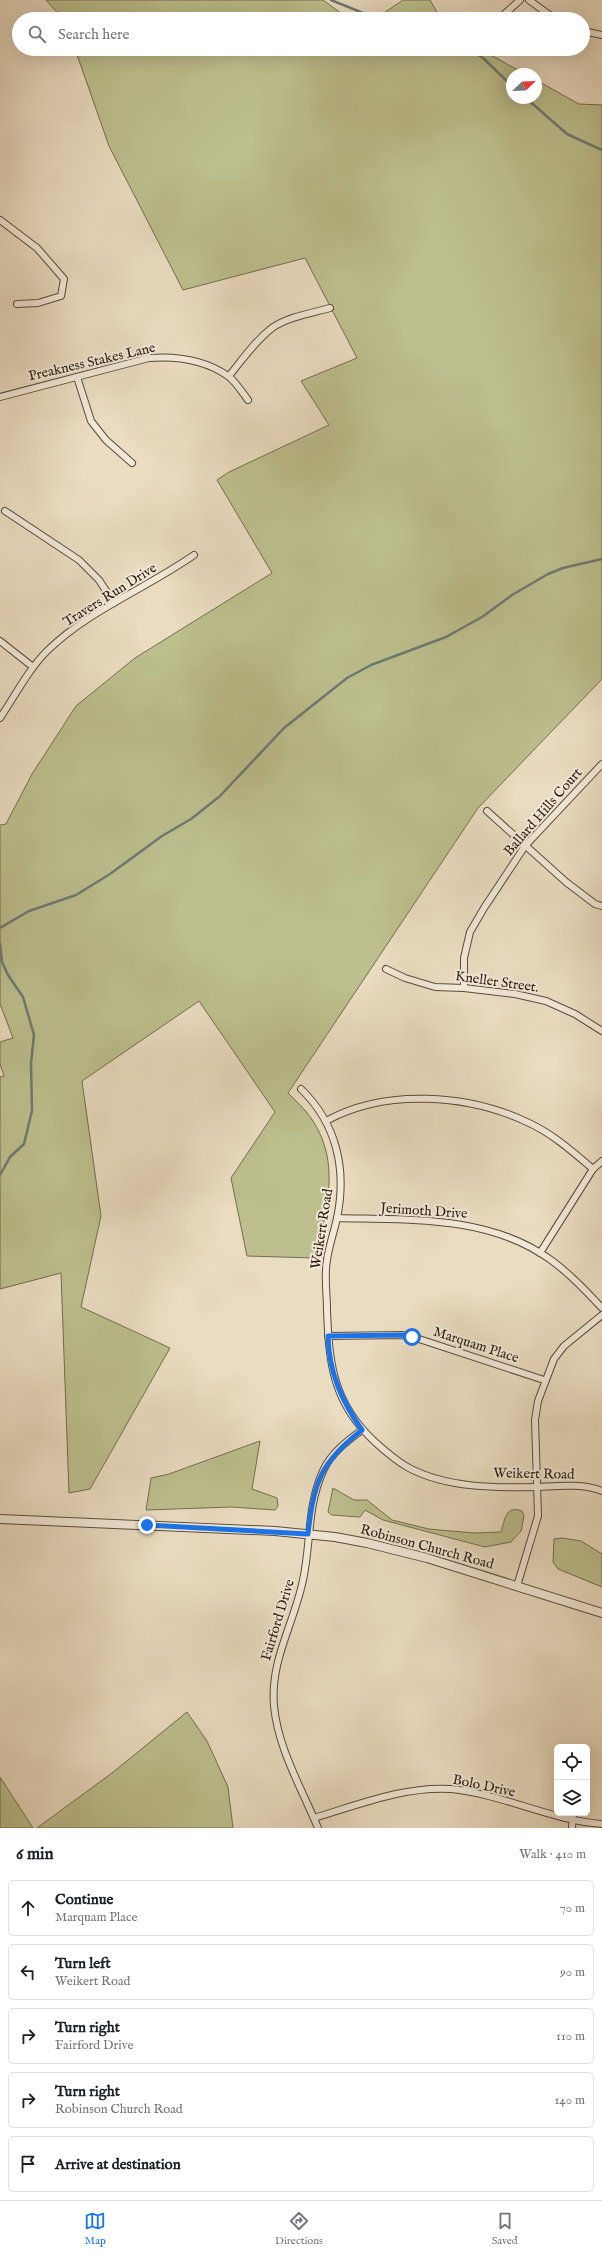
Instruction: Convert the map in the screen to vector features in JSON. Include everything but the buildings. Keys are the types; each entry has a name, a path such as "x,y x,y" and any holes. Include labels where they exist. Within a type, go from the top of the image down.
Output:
{"street":[{"path":"507,12 520,0"},
{"path":"529,0 545,12"},
{"path":"590,32 602,35"},
{"path":"0,220 36,248 64,279 61,296 38,303 17,304"},
{"path":"229,376 255,344 272,328 287,321 330,308"},
{"name":"Preakness Stakes Lane","path":"0,397 148,358 172,357 193,361 229,376 248,400"},
{"path":"77,377 92,421 106,440 132,463"},
{"path":"5,511 79,560 99,580 114,603"},
{"name":"Travers Run Drive","path":"0,718 33,667 48,651 86,621 194,555"},
{"path":"0,641 33,667"},
{"name":"Ballard Hills Court","path":"464,988 464,958 470,932 525,846 602,764"},
{"path":"487,811 566,882 595,904 602,906"},
{"name":"Kneller Street.","path":"386,969 404,978 435,987 464,988 515,994 546,1001 575,1014 602,1031"},
{"name":"Weikert Road","path":"301,1089 313,1101 326,1121 338,1150 341,1174 337,1218 327,1262 328,1336 332,1374 339,1394 362,1430 394,1459 428,1476 463,1484 537,1487 566,1485 602,1491"},
{"path":"326,1121 345,1111 368,1105 402,1101 433,1100 484,1106 529,1123 547,1133 594,1169"},
{"path":"540,1253 594,1169 602,1161"},
{"name":"Jerimoth Drive","path":"337,1218 445,1221 496,1232 540,1253 570,1276 602,1308"},
{"path":"517,1586 538,1516 535,1420 538,1401 544,1380 554,1359 564,1346 602,1314"},
{"name":"Marquam Place","path":"328,1336 402,1335 412,1337 544,1380"},
{"name":"Fairford Drive","path":"318,1828 281,1738 275,1717 273,1696 278,1654 302,1583 315,1491 323,1470 337,1451 362,1430"},
{"name":"Robinson Church Road","path":"0,1519 308,1534 361,1542 399,1550 602,1613"},
{"name":"Bolo Drive","path":"314,1818 400,1793 438,1789 475,1793 573,1821 602,1824"},
{"path":"572,1828 573,1816"}],"green space":[{"path":"46,0 323,0 339,12 57,12"},
{"path":"403,0 430,0 437,12 385,12"},
{"path":"77,56 493,56 514,68 506,68 506,104 542,104 542,83 579,104 602,105 602,679 478,808 288,1093 311,1118 321,1135 329,1169 327,1204 316,1258 247,1256 231,1178 275,1112 199,1001 82,1081 101,1216 81,1307 170,1348 90,1489 69,1493 61,1273 0,1289 0,1077 4,1076 0,1064 0,1042 13,1038 0,1004 0,825 6,824 32,774 76,706 135,658 272,573 217,480 229,472 329,425 301,381 357,358 305,258 183,290 109,146"},
{"path":"260,1441 252,1489 277,1498 278,1506 275,1510 231,1507 146,1510 151,1478 169,1474"},
{"path":"333,1488 354,1500 367,1500 392,1520 429,1529 474,1533 501,1532 505,1518 509,1512 512,1510 522,1511 524,1516 521,1531 511,1542 485,1547 383,1520 365,1510 360,1517 332,1515 328,1512"},
{"path":"562,1538 581,1541 602,1554 602,1587 558,1569 553,1562 554,1539"},
{"path":"187,1712 207,1741 228,1787 233,1828 37,1828 112,1773"},
{"path":"0,1777 33,1828 0,1828"}],"waterway":[{"path":"331,0 361,12"},
{"path":"480,56 506,80"},
{"path":"533,104 567,134 602,150"},
{"path":"0,928 29,911 76,895 110,874 162,836 191,819 220,796 284,728 347,678 371,665 446,637 482,617 512,595 548,574 563,568 602,559"},
{"path":"0,944 2,962 8,975 23,997 34,1035 31,1063 32,1111 24,1144 10,1157 0,1175"}],"route":[{"path":"147,1525 308,1534 315,1491 323,1470 337,1451 362,1430 349,1412 339,1394 332,1374 328,1336 402,1335 412,1337"}]}
